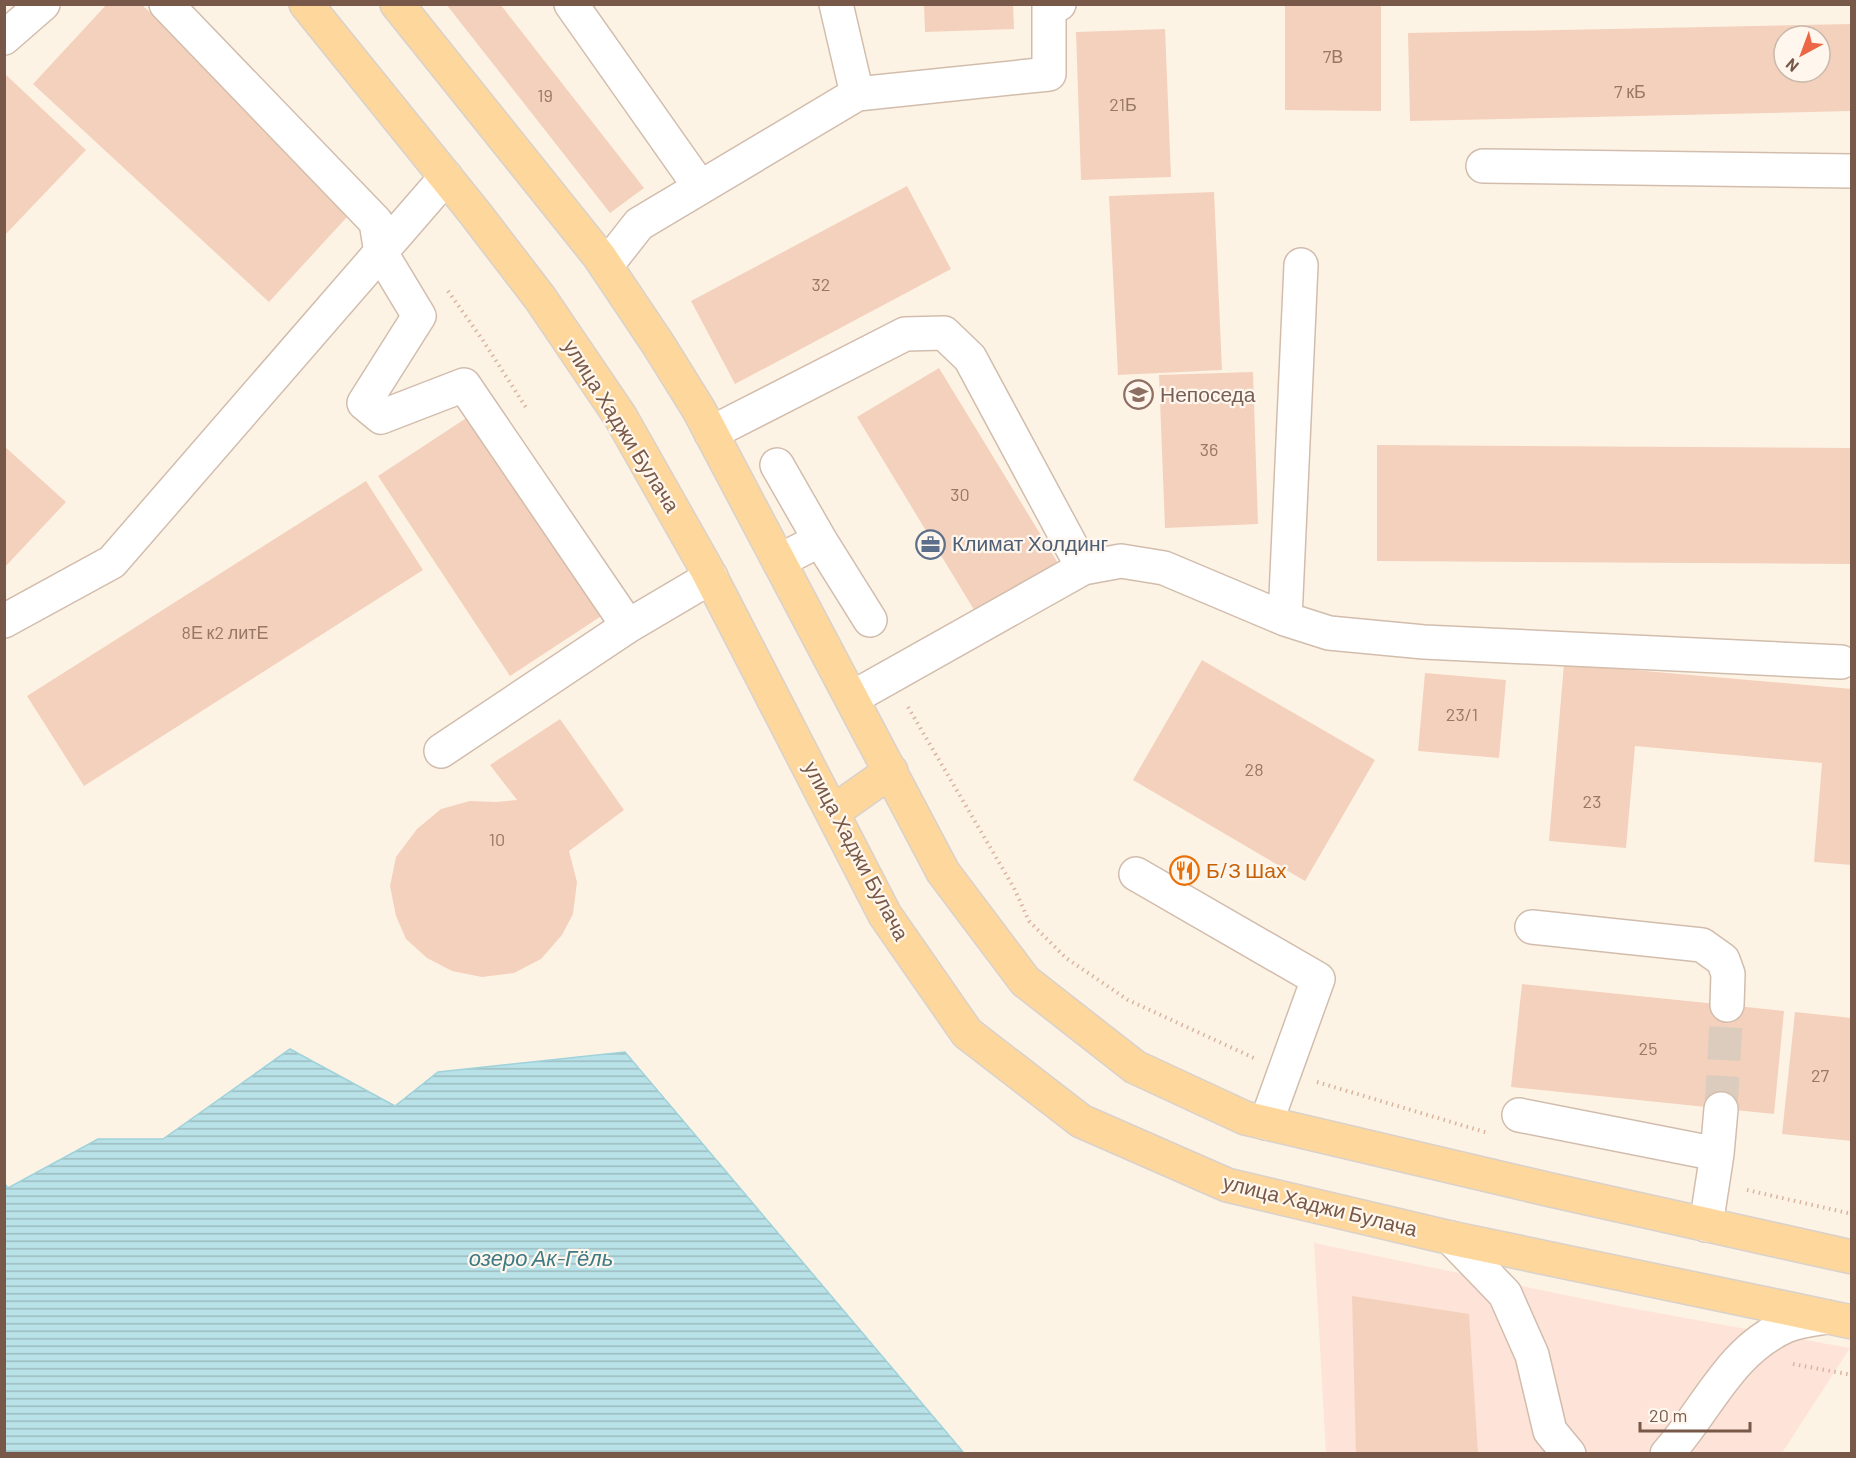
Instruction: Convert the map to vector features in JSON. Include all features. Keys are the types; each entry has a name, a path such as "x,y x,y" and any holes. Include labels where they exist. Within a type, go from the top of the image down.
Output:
{"main road":[{"name":"улица Хаджи Булача","path":"306,4 446,177 540,298 620,416 711,577 885,915 967,1033 1082,1121 1227,1185 1451,1238 1839,1319"},
{"path":"397,4 606,266 658,344 711,433 943,873 1025,981 1135,1066 1245,1118 1851,1257"},
{"path":"833,812 891,771"}],"street":[{"path":"4,38 43,4"},
{"path":"166,4 376,222 381,253 419,316 364,403 381,417 464,385 628,626"},
{"path":"571,4 700,187"},
{"path":"836,4 857,94"},
{"path":"606,266 639,224 857,94 1049,74 1049,5 1059,4"},
{"path":"1483,166 1851,171"},
{"path":"4,621 112,562 446,177"},
{"path":"1285,619 1301,265"},
{"path":"711,433 905,334 944,333 970,358 1083,568"},
{"path":"777,465 870,620"},
{"path":"779,561 820,540"},
{"path":"852,698 1083,568 1121,561 1164,568 1285,619 1329,633 1424,642 1841,662"},
{"path":"441,751 628,626 711,577"},
{"path":"1136,874 1318,979 1266,1123"},
{"path":"1532,927 1702,945 1723,960 1728,974 1727,1005"},
{"path":"1706,1225 1717,1154 1721,1109"},
{"path":"1519,1115 1717,1154"},
{"path":"1451,1238 1505,1294 1532,1355 1550,1431 1569,1454"},
{"path":"1667,1454 1685,1434 1715,1388 1752,1345 1787,1326 1839,1319"}],"path":[{"path":"1744,1355 1851,1375"}],"shaded area":[{"path":"1314,1243 1614,1305 1850,1348 1782,1453 1326,1453"}],"water":[{"name":"озеро Ак-Гёль","path":"290,1049 395,1106 438,1072 625,1052 964,1453 5,1453 5,1184 8,1188 98,1139 163,1139"}],"building":[{"path":"107,4 141,4 358,205 269,302 33,84"},
{"path":"446,4 500,4 644,188 610,213"},
{"path":"924,4 1013,4 1014,29 925,32"},
{"path":"1285,4 1381,4 1381,111 1285,110"},
{"path":"1832,24 1852,24 1852,111 1410,121 1408,33 1772,26 1772,84 1832,84"},
{"path":"1165,29 1171,177 1081,180 1076,32"},
{"path":"4,73 86,150 4,236"},
{"path":"907,186 951,269 735,384 691,301"},
{"path":"1214,192 1222,370 1118,375 1109,196"},
{"path":"939,368 1064,573 982,623 857,417"},
{"path":"1253,372 1258,524 1165,528 1159,375"},
{"path":"474,413 606,613 510,676 378,476"},
{"path":"1377,445 1852,448 1852,564 1377,561"},
{"path":"4,446 66,502 4,568"},
{"path":"366,481 423,570 84,786 27,696"},
{"path":"1202,660 1375,760 1305,881 1133,780"},
{"path":"1564,664 1852,689 1852,865 1814,862 1822,763 1635,746 1626,848 1549,841"},
{"path":"1425,673 1506,680 1499,758 1418,751"},
{"path":"560,719 624,810 569,851 577,882 573,914 562,935 541,959 514,973 482,977 452,971 427,958 406,939 396,916 390,886 396,857 417,829 441,809 470,801 517,800 490,765"},
{"path":"1522,984 1784,1011 1774,1114 1511,1087"},
{"path":"1795,1012 1852,1018 1852,1141 1782,1134"},
{"path":"1352,1296 1469,1314 1478,1454 1356,1454"}],"tunnel":[{"path":"1721,1109 1727,1005"}],"place":[{"name":"Непоседа","path":"1139,395"},
{"name":"Климат Холдинг","path":"931,544"},
{"name":"Б/З Шах","path":"1185,871"}]}
